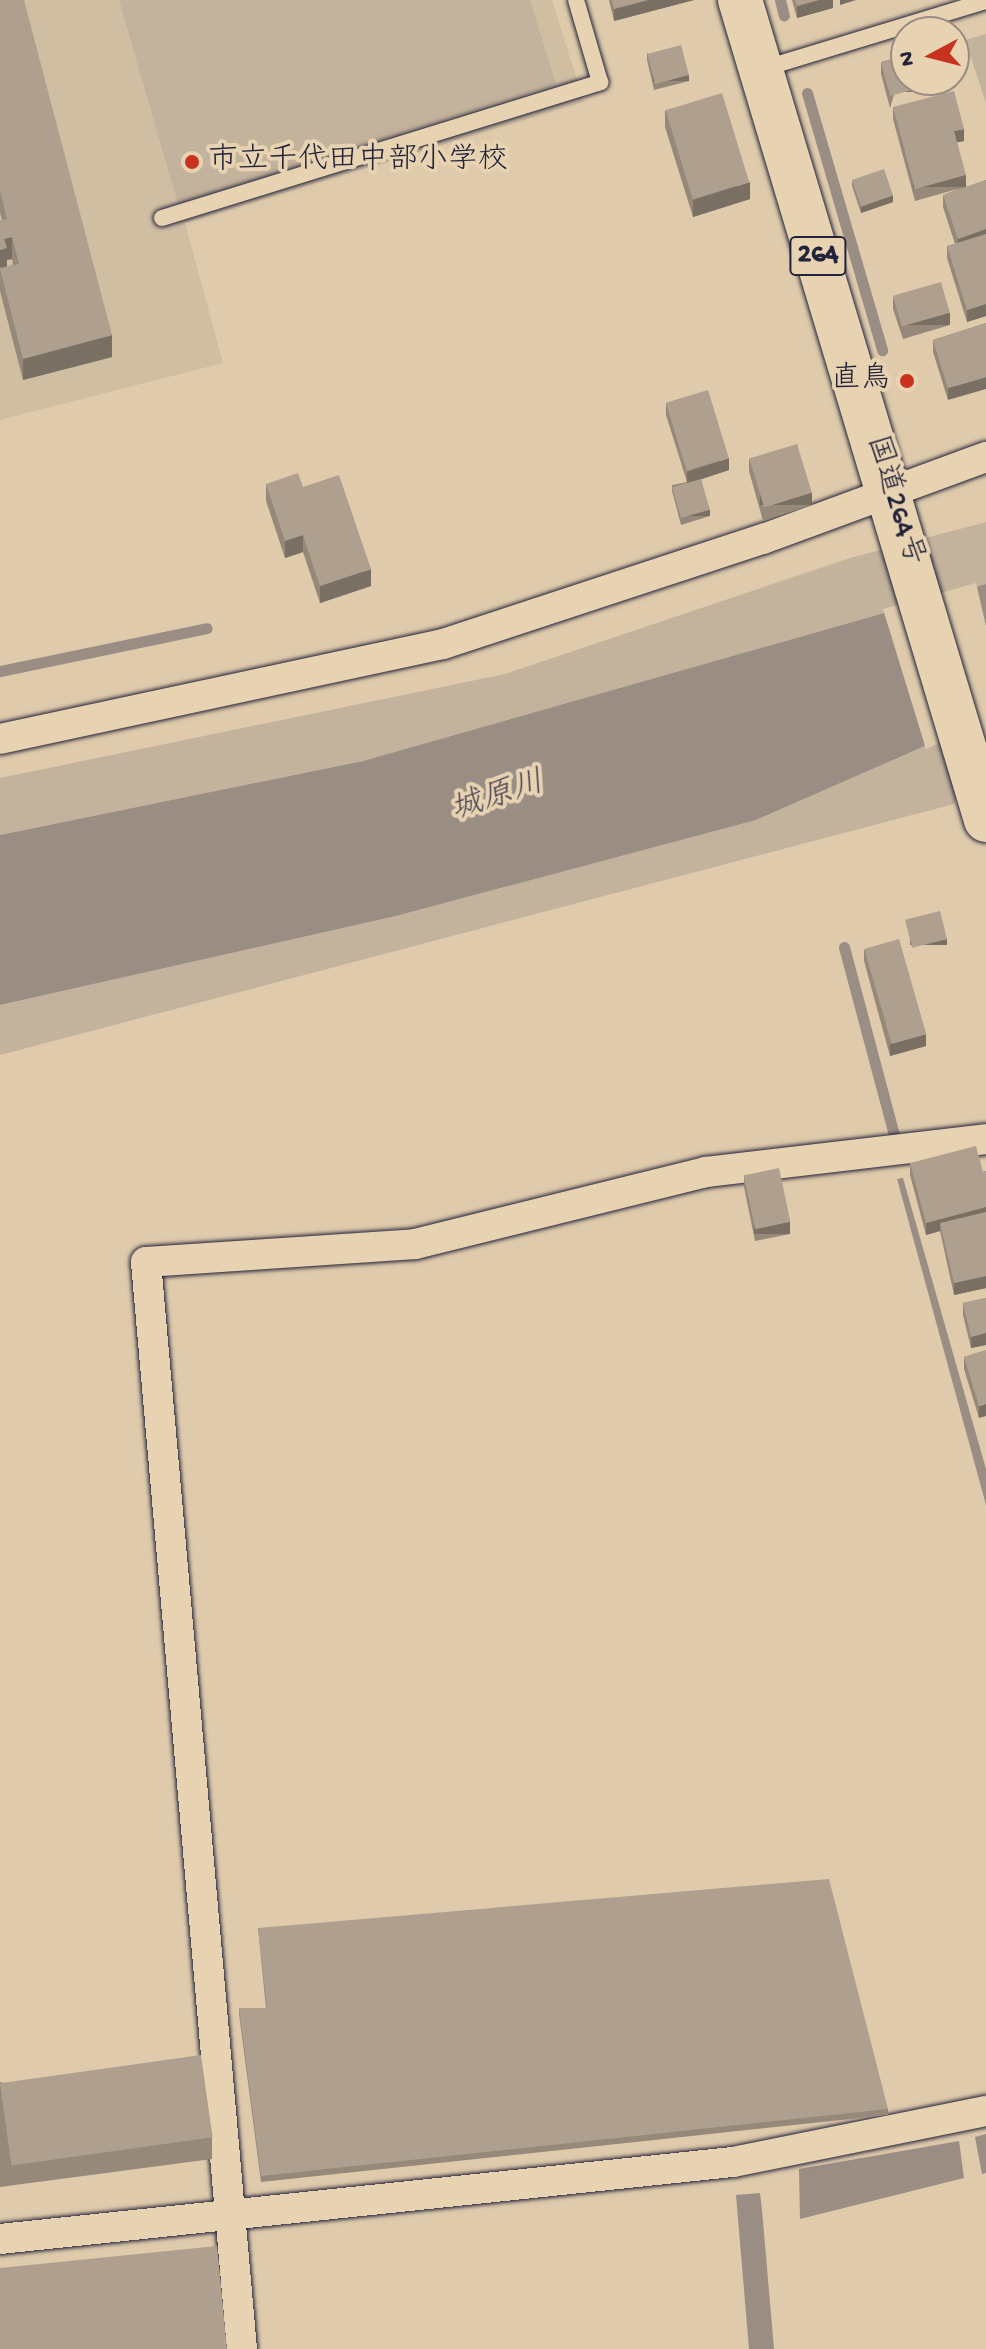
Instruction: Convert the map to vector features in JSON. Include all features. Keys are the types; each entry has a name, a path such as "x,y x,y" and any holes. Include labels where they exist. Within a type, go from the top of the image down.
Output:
{"highway":[{"name":"国道264号","path":"740,0 986,820"}],"street":[{"path":"0,739 443,644 893,503 986,457"},
{"path":"242,2349 146,1262 415,1244 706,1172 986,1139"},
{"path":"0,2239 733,2162 986,2111"}],"lane":[{"path":"162,218 600,82 576,0"},
{"path":"761,70 986,1"}],"shaded area":[{"name":"市立千代田中部小学校","path":"0,0 552,0 584,102 185,223 223,363 0,420"},
{"path":"119,0 530,0 556,84 178,204"},
{"path":"986,34 986,103 970,55 970,39"},
{"path":"986,522 986,584 363,761 0,835 0,778 505,674 850,558"},
{"path":"977,721 954,804 0,1055 0,1005 396,916 756,820"}],"water":[{"name":"城原川","path":"986,584 986,719 756,820 396,916 0,1005 0,835 363,761"},
{"path":"903,1178 986,1469 986,1505 897,1179"},
{"path":"986,2134 986,2173 982,2174 975,2137"},
{"path":"959,2141 964,2178 800,2219 799,2169"},
{"path":"760,2193 774,2349 749,2349 736,2195"}],"pier":[{"path":"976,583 986,626 986,723 926,749 883,609"}],"building":[{"path":"0,0 24,0 112,335 23,359 0,269 19,264 12,237 4,239 7,248 0,250 0,220 7,219 0,191"},
{"path":"612,0 648,0 614,9"},
{"path":"795,0 819,0 797,6"},
{"path":"681,45 689,75 655,84 647,54"},
{"path":"890,59 890,96 881,62"},
{"path":"722,93 749,182 693,199 666,110"},
{"path":"935,96 955,96 964,129 954,131 966,175 915,189 893,107"},
{"path":"884,169 893,195 861,207 852,180"},
{"path":"986,180 986,229 958,239 943,195"},
{"path":"986,234 986,304 967,310 947,246"},
{"path":"941,282 950,313 902,327 893,296"},
{"path":"986,323 986,377 948,388 933,340"},
{"path":"708,390 729,458 687,471 666,403"},
{"path":"797,444 812,493 764,507 749,459"},
{"path":"298,473 303,487 339,475 371,569 320,586 303,535 285,541 266,484"},
{"path":"701,479 710,510 681,518 672,487"},
{"path":"940,911 947,939 912,948 905,920"},
{"path":"899,939 926,1034 892,1044 864,949"},
{"path":"976,1146 983,1172 986,1171 986,1207 926,1223 910,1163"},
{"path":"779,1168 790,1222 755,1229 744,1175"},
{"path":"986,1212 986,1276 954,1283 940,1223"},
{"path":"986,1298 986,1333 971,1337 963,1303"},
{"path":"986,1350 986,1404 979,1406 964,1357"},
{"path":"829,1879 888,2109 261,2176 239,2008 267,2008 258,1928"},
{"path":"201,2055 213,2137 12,2165 0,2083"},
{"path":"217,2246 227,2349 0,2349 0,2268"}],"waterway":[{"path":"780,0 784,16"},
{"path":"807,93 882,350"},
{"path":"0,671 207,628"},
{"path":"844,947 894,1135"}],"place":[{"name":"市立千代田中部小学校","path":"192,162"},
{"name":"直鳥","path":"907,381"}]}
